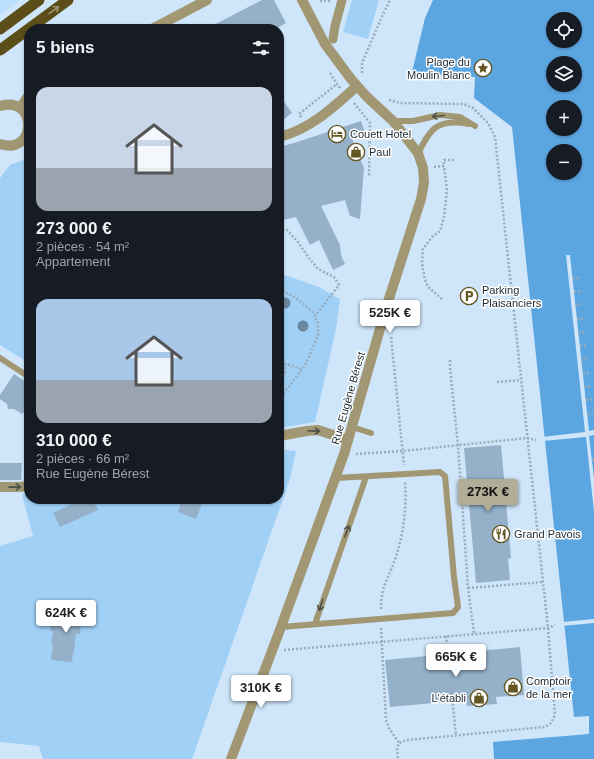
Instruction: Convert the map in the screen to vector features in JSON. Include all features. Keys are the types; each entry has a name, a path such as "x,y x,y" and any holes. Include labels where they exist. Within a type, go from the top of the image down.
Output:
{"highway":[{"path":"0,29 40,0"},
{"path":"35,24 68,0"},
{"path":"0,50 24,32"}],"street":[{"path":"161,24 207,0"},
{"name":"Rue Eugène Bérest","path":"231,759 336,478 386,308 421,199 424,183 424,168 418,153 393,121 367,97 351,79 325,44 302,0"},
{"path":"333,39 342,0"},
{"path":"284,136 308,125 357,86"},
{"path":"20,108 24,103"},
{"path":"0,106 6,104 13,105 20,108 24,112"},
{"path":"0,146 10,146 19,143 24,138"},
{"path":"284,435 318,430 348,440"},
{"path":"0,487 24,486"}],"lane":[{"path":"393,121 413,121 440,115 460,117 475,126 460,122 444,124 434,128 418,153"},
{"path":"0,358 24,374"},
{"path":"352,427 371,433"},
{"path":"281,627 453,614 458,607 445,476 440,472 336,478"},
{"path":"315,624 366,477"}],"path":[{"path":"321,0 332,0"},
{"path":"358,73 362,79 362,63 390,0"},
{"path":"308,125 299,114 337,84"},
{"path":"347,95 370,123 369,177"},
{"path":"386,100 400,103 464,104 473,108 488,123 495,136 548,628 555,715 551,724 545,727 407,740 399,743"},
{"path":"442,299 428,287 425,280 422,263 423,249 432,237 440,231 444,217 447,190 444,160 454,160"},
{"path":"424,168 444,166"},
{"path":"284,230 287,230 298,242 318,269 334,278 339,284 315,316"},
{"path":"572,278 580,277"},
{"path":"284,291 300,300 314,313 318,324 318,335 302,369 284,392"},
{"path":"574,291 582,291"},
{"path":"576,305 583,304"},
{"path":"577,319 584,318"},
{"path":"578,332 586,332"},
{"path":"390,336 403,450 406,494 402,536 393,566 382,593 380,619 386,720 389,728 399,743"},
{"path":"580,346 587,345"},
{"path":"581,360 589,359"},
{"path":"450,360 458,445 468,588 474,634"},
{"path":"286,364 302,369"},
{"path":"583,374 590,373"},
{"path":"497,382 521,380"},
{"path":"584,387 592,386"},
{"path":"586,400 593,400"},
{"path":"587,414 594,413"},
{"path":"344,454 352,455 527,438 536,440"},
{"path":"468,588 543,582"},
{"path":"271,651 548,628 555,625"},
{"path":"446,636 456,735"},
{"path":"398,759 397,749 399,743"}],"shaded area":[{"path":"0,0 20,0 0,15"},
{"path":"352,0 379,0 368,39 343,32"},
{"path":"433,0 594,0 594,759 494,759 493,742 589,734 589,716 574,717 512,127 474,98 475,77 412,72 425,18"},
{"path":"24,160 24,360 0,345 0,178 10,165"},
{"path":"284,275 319,287 340,299 336,329 315,422 284,427"},
{"path":"284,450 296,451 290,479 284,496"},
{"path":"24,504 281,504 192,759 43,759 39,746 0,742 0,546 33,536"}],"pier":[{"path":"566,255 570,255 589,431 594,430 594,435 589,436 594,478 594,512 586,437 543,441 542,437 585,432"},
{"path":"594,619 594,623 562,626 562,622"}],"building":[{"path":"262,0 274,0 286,23 284,24 216,24"},
{"path":"284,101 292,113 284,119"},
{"path":"361,121 365,132 351,136 364,168 360,219 350,216 345,200 321,206 340,245 341,255 345,264 333,270 319,240 310,245 296,217 284,220 284,146"},
{"path":"14,374 24,381 24,412 22,414 14,409 8,409 7,404 0,399 0,395"},
{"path":"501,445 511,558 508,559 510,580 476,583 464,448"},
{"path":"0,463 22,463 21,480 0,480"},
{"path":"72,504 95,504 98,510 60,527 53,513"},
{"path":"180,504 202,504 196,519 178,512"},
{"path":"70,604 78,609 87,610 86,621 81,623 80,634 76,634 72,662 51,660 53,631 50,631 51,617 66,619"},
{"path":"520,647 524,695 496,697 497,704 467,706 466,700 390,707 385,660"}],"place":[{"name":"Plage du Moulin Blanc","path":"483,68"},
{"name":"Couett Hotel","path":"337,134"},
{"name":"Paul","path":"356,152"},
{"name":"Parking Plaisanciers","path":"469,296"},
{"name":"Grand Pavois","path":"501,534"},
{"name":"Comptoir de la mer","path":"513,687"},
{"name":"L'établi","path":"479,698"}]}
